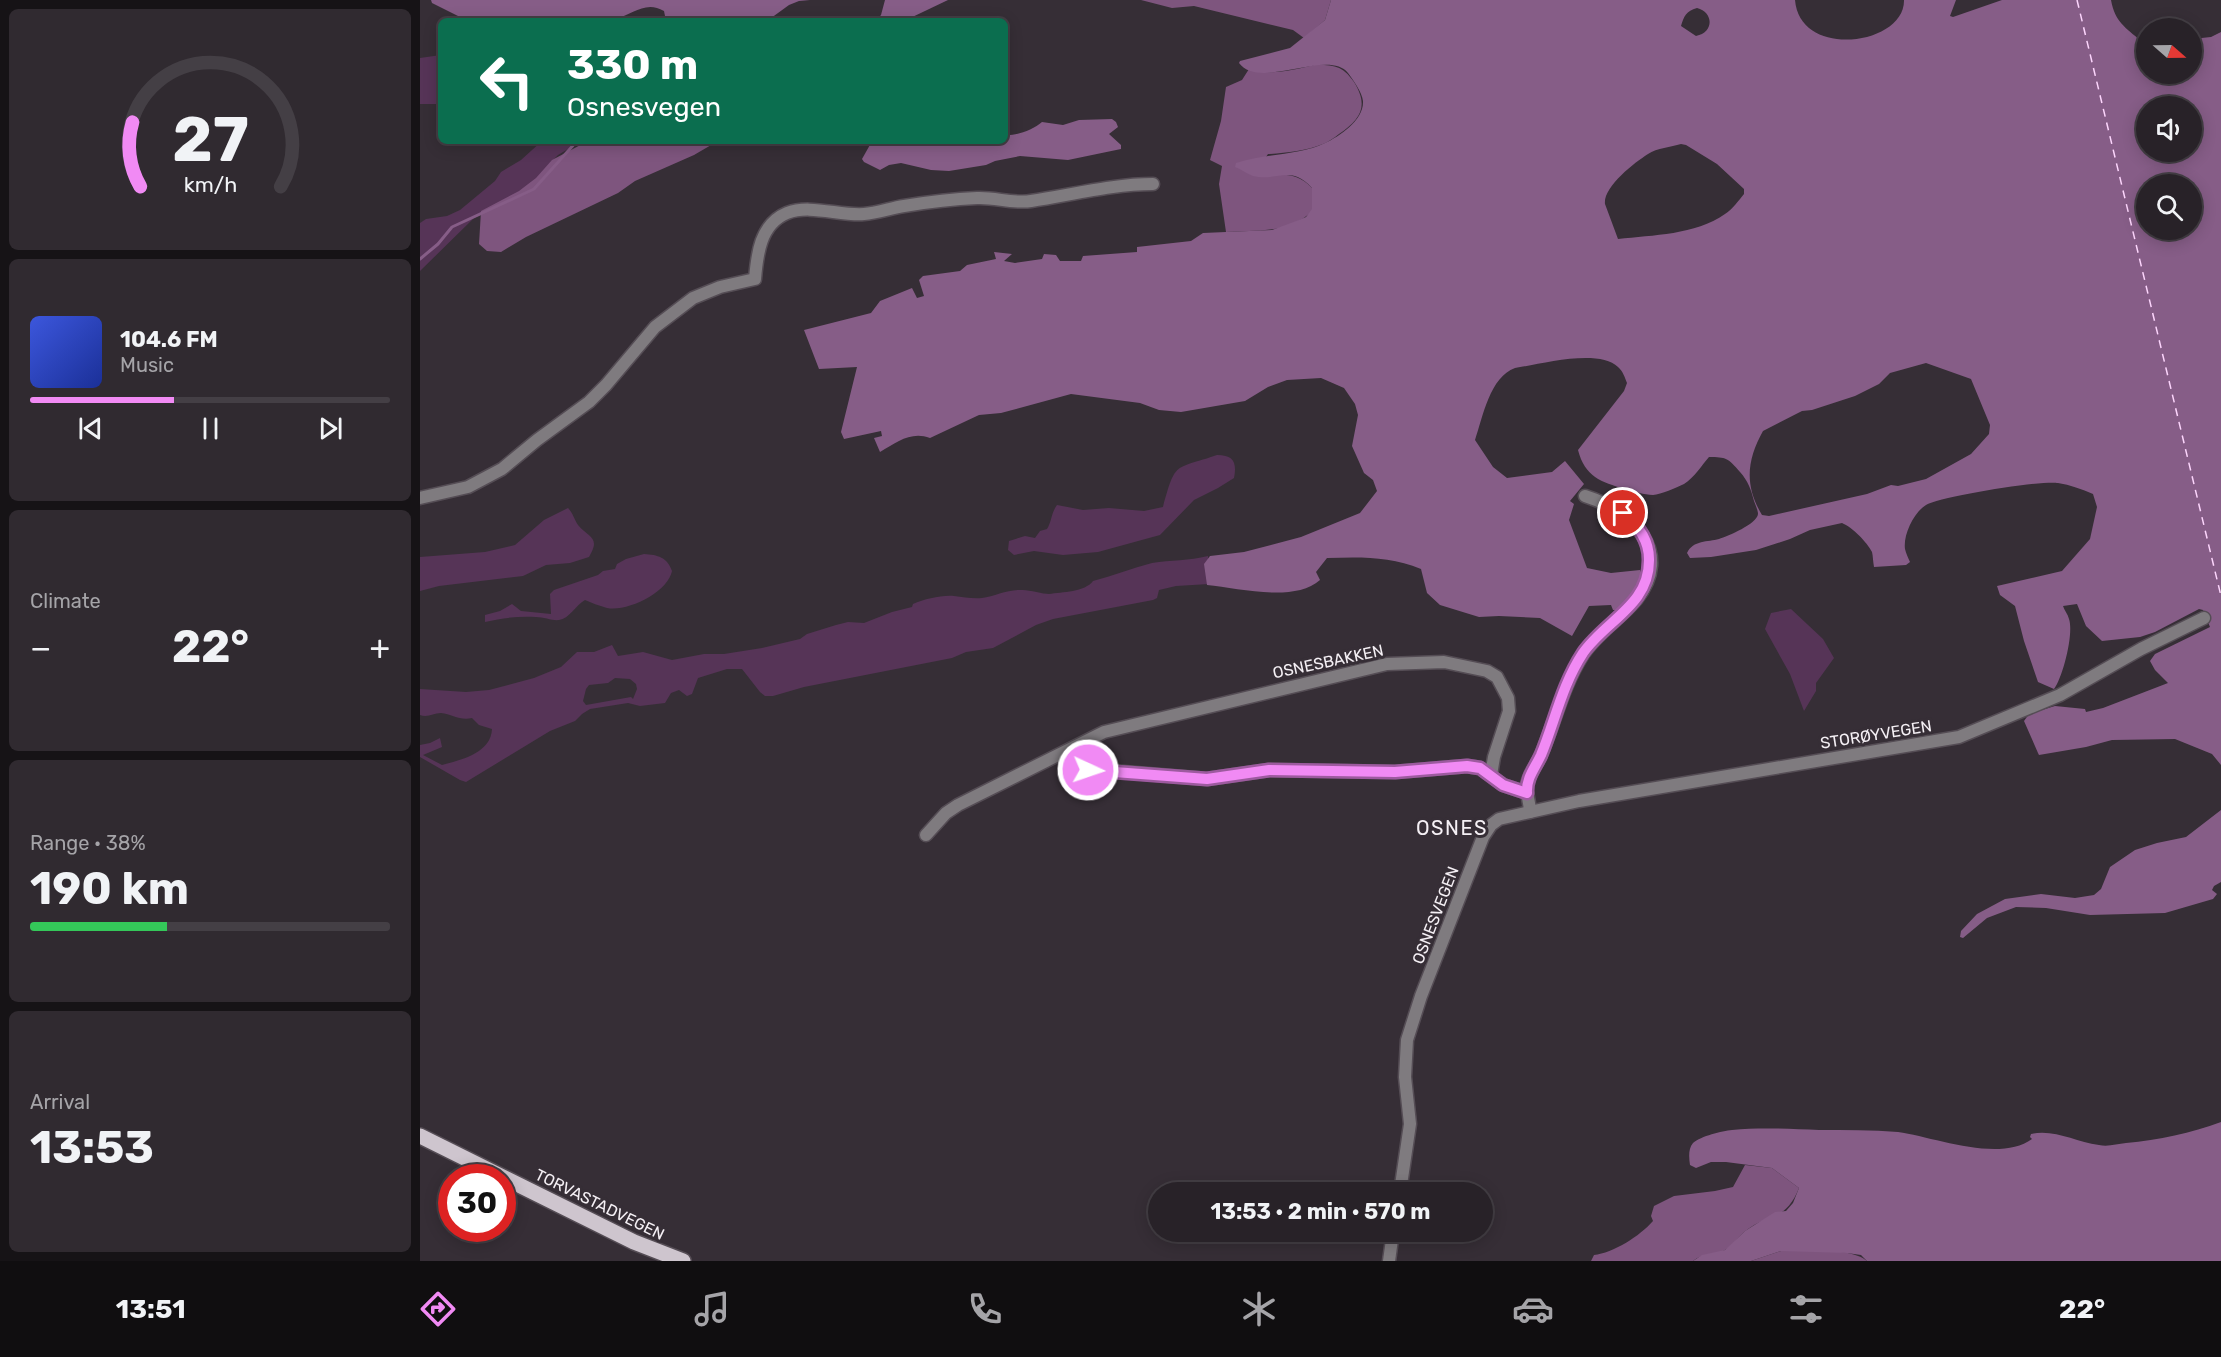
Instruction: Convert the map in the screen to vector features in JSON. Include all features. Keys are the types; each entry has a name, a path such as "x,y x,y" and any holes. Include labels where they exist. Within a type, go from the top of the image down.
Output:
{"main road":[{"name":"TORVASTADVEGEN","path":"420,1136 633,1242 683,1261"}],"street":[{"path":"420,498 468,487 502,469 589,402 655,327 693,298 720,287 755,279 759,246 764,234 786,213 800,211 865,214 904,206 980,198 1030,201 1053,196 1153,184"},
{"path":"1530,812 1527,793 1528,779 1540,756 1557,706 1575,668 1589,646 1637,598 1649,574 1648,548 1638,527 1612,507 1585,496"},
{"name":"STORØYVEGEN","path":"1530,812 1579,801 1959,737 2060,695 2204,618"},
{"name":"OSNESBAKKEN","path":"926,835 945,813 958,805 1104,732 1388,664 1444,662 1487,671 1497,676 1508,698 1509,711 1494,757 1491,775"},
{"path":"1069,751 1075,770 1100,770 1184,779 1207,779 1269,770 1395,772 1467,766 1480,768 1503,785 1527,793"},
{"name":"OSNESVEGEN","path":"1401,1182 1410,1124 1404,1059 1411,1022 1487,830 1499,819 1530,812"},
{"path":"1389,1261 1392,1242"}],"shaded area":[{"path":"431,0 810,0 789,5 771,18 665,18 664,11 651,7 639,9 618,18 462,18 432,3"},
{"path":"885,0 948,0 910,18 878,18"},
{"path":"1141,0 1331,0 1325,20 1304,38 1293,30 1194,6 1172,8"},
{"path":"1331,0 1795,0 1801,19 1814,32 1832,38 1852,39 1871,36 1888,27 1900,15 1904,0 1956,0 1950,16 1953,17 2002,0 2111,0 2115,14 2136,37 2136,84 2202,84 2202,38 2221,32 2221,765 2212,754 2175,739 2112,740 2086,747 2039,755 2038,753 2024,721 2029,714 2055,706 2085,709 2086,712 2103,708 2168,683 2155,670 2150,661 2155,654 2210,627 2203,610 2199,609 2155,632 2140,637 2102,641 2086,626 2077,604 2063,606 2069,619 2070,634 2061,675 2054,689 2038,682 2015,606 2000,595 1997,586 2062,571 2090,539 2097,507 2093,494 2058,483 2032,484 1990,490 1926,505 1910,524 1905,551 1910,562 1906,565 1874,567 1872,552 1867,544 1855,531 1842,523 1810,530 1756,550 1690,558 1687,553 1693,546 1729,535 1753,522 1758,511 1749,485 1729,461 1715,457 1709,457 1695,475 1684,484 1653,495 1616,486 1595,477 1585,466 1578,450 1624,391 1627,383 1623,373 1609,361 1569,359 1515,368 1506,373 1493,388 1475,440 1493,467 1507,478 1552,472 1565,461 1584,484 1570,501 1574,504 1569,520 1587,568 1611,573 1640,570 1638,587 1625,602 1616,610 1613,610 1611,605 1589,606 1572,636 1540,618 1479,617 1440,605 1427,593 1421,569 1386,560 1327,558 1316,572 1320,580 1296,591 1250,591 1207,585 1204,564 1210,556 1244,552 1301,537 1360,513 1377,491 1373,480 1364,473 1352,446 1358,415 1355,404 1344,388 1321,378 1287,380 1268,387 1245,401 1181,412 1159,410 1140,403 1071,394 1001,413 979,415 930,438 910,437 880,452 874,438 882,436 881,431 844,439 841,432 857,367 819,369 804,330 871,313 880,301 912,288 917,298 924,296 919,280 923,276 960,271 967,265 996,259 994,252 1012,254 1004,261 1015,263 1042,259 1044,254 1056,255 1060,261 1081,261 1083,256 1137,252 1137,247 1191,241 1203,233 1272,230 1306,217 1312,209 1312,188 1304,181 1290,175 1253,176 1235,167 1236,163 1304,150 1331,140 1344,132 1360,115 1363,101 1348,73 1338,67 1310,66 1262,73 1249,70 1239,63 1290,48 1325,20","holes":["1697,8 1707,14 1710,22 1706,31 1696,36 1681,26 1686,14","1681,144 1717,164 1744,189 1744,194 1728,212 1701,226 1673,233 1618,239 1605,204 1609,190 1628,169 1648,154","1926,363 1971,379 1990,425 1989,434 1971,454 1926,479 1898,486 1891,485 1867,494 1769,516 1762,515 1752,493 1750,473 1754,452 1763,431 1802,411 1855,396 1879,384 1890,373"]},
{"path":"438,55 438,104 420,104 420,58"},
{"path":"1314,65 1337,67 1350,76 1361,98 1362,105 1357,117 1347,128 1323,144 1296,151 1268,154 1253,176 1285,175 1299,178 1312,188 1312,211 1293,224 1283,227 1260,231 1226,232 1219,184 1222,166 1210,160 1221,121 1226,87 1242,80 1249,69 1274,72"},
{"path":"1112,119 1118,127 1109,134 1121,145 1121,149 1068,160 1020,156 949,171 931,170 901,163 889,165 880,170 862,159 870,144 1008,144 1008,135 1024,132 1042,122 1063,125 1079,120"},
{"path":"539,144 576,144 558,155 544,176 474,218 420,271 420,223 426,219 447,216 460,210 495,181 501,172 521,160"},
{"path":"582,144 713,144 694,155 635,181 618,193 526,237 501,252 487,251 479,244 481,211 519,191 536,178 552,160"},
{"path":"1217,455 1231,458 1235,468 1234,478 1194,500 1160,535 1098,552 1063,555 1034,551 1014,555 1008,550 1009,541 1025,536 1035,538 1040,531 1047,529 1057,505 1083,510 1109,508 1144,511 1163,507 1171,481 1179,469"},
{"path":"568,508 578,525 594,542 589,557 570,563 546,565 523,576 439,586 420,591 420,557 485,552 515,545 544,520"},
{"path":"644,554 661,558 672,571 663,586 636,604 607,608 585,600 566,617 559,620 523,617 485,622 485,615 500,611 512,604 521,611 551,614 550,594 554,590 598,575 603,571 615,569 617,564 626,559"},
{"path":"1208,556 1209,584 1176,586 1159,590 1157,598 1153,600 1053,619 1036,625 993,648 804,687 773,696 765,696 760,692 742,669 727,669 698,678 692,694 687,696 679,690 671,693 665,703 640,706 628,703 590,709 575,721 550,731 466,782 420,757 420,745 440,738 442,747 423,755 442,765 466,758 481,750 490,737 492,729 479,725 472,718 464,719 441,713 420,715 420,689 466,692 489,690 534,678 561,667 577,652 594,652 612,645 618,656 643,652 672,660 762,648 800,639 807,634 848,622 864,623 912,607 913,604 923,600 949,596 982,598 1018,590 1049,594 1067,592 1085,587 1093,581 1152,563","holes":["615,678 630,679 636,684 637,689 633,699 631,697 586,705 583,701 589,685 608,683"]},
{"path":"1791,609 1823,639 1834,658 1816,683 1816,691 1804,711 1790,674 1765,629 1771,613"},
{"path":"2221,810 2221,882 2212,890 2217,894 2213,899 2165,913 2090,915 2046,908 2016,907 1987,918 1963,938 1960,937 1961,931 1977,914 2005,899 2041,894 2075,898 2094,895 2101,889 2110,867 2135,850 2186,837"},
{"path":"2221,1122 2221,1261 1867,1261 1861,1255 1847,1253 1781,1251 1751,1261 1693,1261 1702,1255 1725,1250 1745,1231 1775,1212 1786,1211 1793,1203 1799,1188 1772,1168 1726,1162 1711,1162 1696,1168 1690,1165 1691,1145 1701,1138 1717,1133 1765,1128 1888,1131 1985,1149 2002,1149 2018,1146 2032,1139 2031,1134 2057,1134 2109,1146 2175,1136"},
{"path":"1745,1165 1772,1168 1799,1188 1788,1207 1744,1232 1726,1250 1693,1261 1591,1261 1594,1255 1618,1247 1648,1227 1653,1221 1651,1216 1654,1206 1674,1196 1733,1187"},
{"path":"1781,1251 1839,1252 1867,1261 1751,1261"}],"waterway":[{"path":"420,259 438,244 452,227 534,189 574,144"}],"ferry route":[{"path":"2077,0 2221,596"}],"district":[{"name":"OSNES","path":"1452,828"}],"route":[{"path":"1088,770 1207,779 1269,770 1395,772 1467,766 1480,768 1503,785 1527,793 1528,779 1540,756 1557,706 1583,653 1629,607 1647,581 1649,555 1646,541 1638,527 1623,513"}]}
